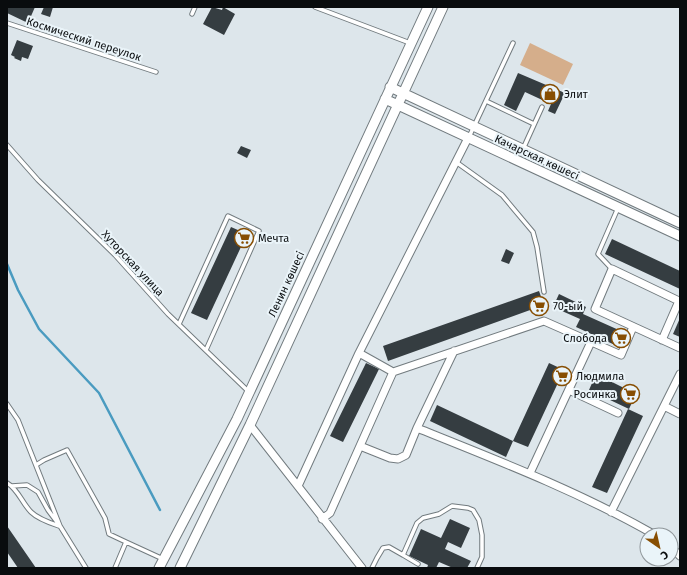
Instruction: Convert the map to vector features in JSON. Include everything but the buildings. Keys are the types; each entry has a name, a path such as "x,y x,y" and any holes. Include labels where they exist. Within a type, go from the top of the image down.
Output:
{"main road":[{"name":"Ленин көшесі","path":"160,568 237,419 428,7"},
{"path":"180,568 250,425 443,7"},
{"name":"Качарская көшесі","path":"390,87 680,223"},
{"name":"Качарская көшесі","path":"385,99 680,236"},
{"path":"237,419 250,425"}],"street":[{"path":"298,486 359,353 468,138"},
{"path":"662,340 678,301 612,269 595,309 633,327 662,340 680,348"},
{"path":"322,518 330,513 393,372 544,321 621,355 633,327"},
{"path":"530,473 591,342"},
{"path":"360,446 390,458 398,459 406,455 417,428 454,351"},
{"path":"359,353 393,372"},
{"path":"611,512 679,375"},
{"path":"569,390 618,414"},
{"path":"664,406 680,414"},
{"path":"250,425 362,568"},
{"path":"417,428 530,473 640,527"}],"lane":[{"path":"192,14 194,7"},
{"path":"316,7 411,43"},
{"name":"Космический переулок","path":"7,23 156,72"},
{"path":"468,138 513,43"},
{"path":"486,101 534,124"},
{"path":"523,150 542,107"},
{"name":"Хуторская улица","path":"7,145 38,180 115,255 168,314 249,391"},
{"path":"456,162 502,195 533,232 544,292"},
{"path":"612,269 598,254 604,234 618,207"},
{"path":"179,324 228,216 259,231 206,350"},
{"path":"7,404 18,420 60,526"},
{"path":"36,465 67,450 105,518 109,534 164,559"},
{"path":"7,483 12,486 31,512 47,522 60,526"},
{"path":"12,486 28,485 38,492 86,568"},
{"path":"403,555 417,523 423,518 439,514 452,506 468,508 473,510 479,520 482,535 482,558 477,568"},
{"path":"115,568 126,542"},
{"path":"372,568 384,548 390,547 418,564"}],"shaded area":[{"path":"530,43 573,64 563,85 520,65"}],"waterway":[{"path":"7,264 18,290 39,329 99,393 160,510"}],"place":[{"name":"Элит","path":"550,94"},
{"name":"Мечта","path":"244,238"},
{"name":"70-ый","path":"539,306"},
{"name":"Слобода","path":"621,338"},
{"name":"Людмила","path":"562,376"},
{"name":"Росинка","path":"630,394"}]}
